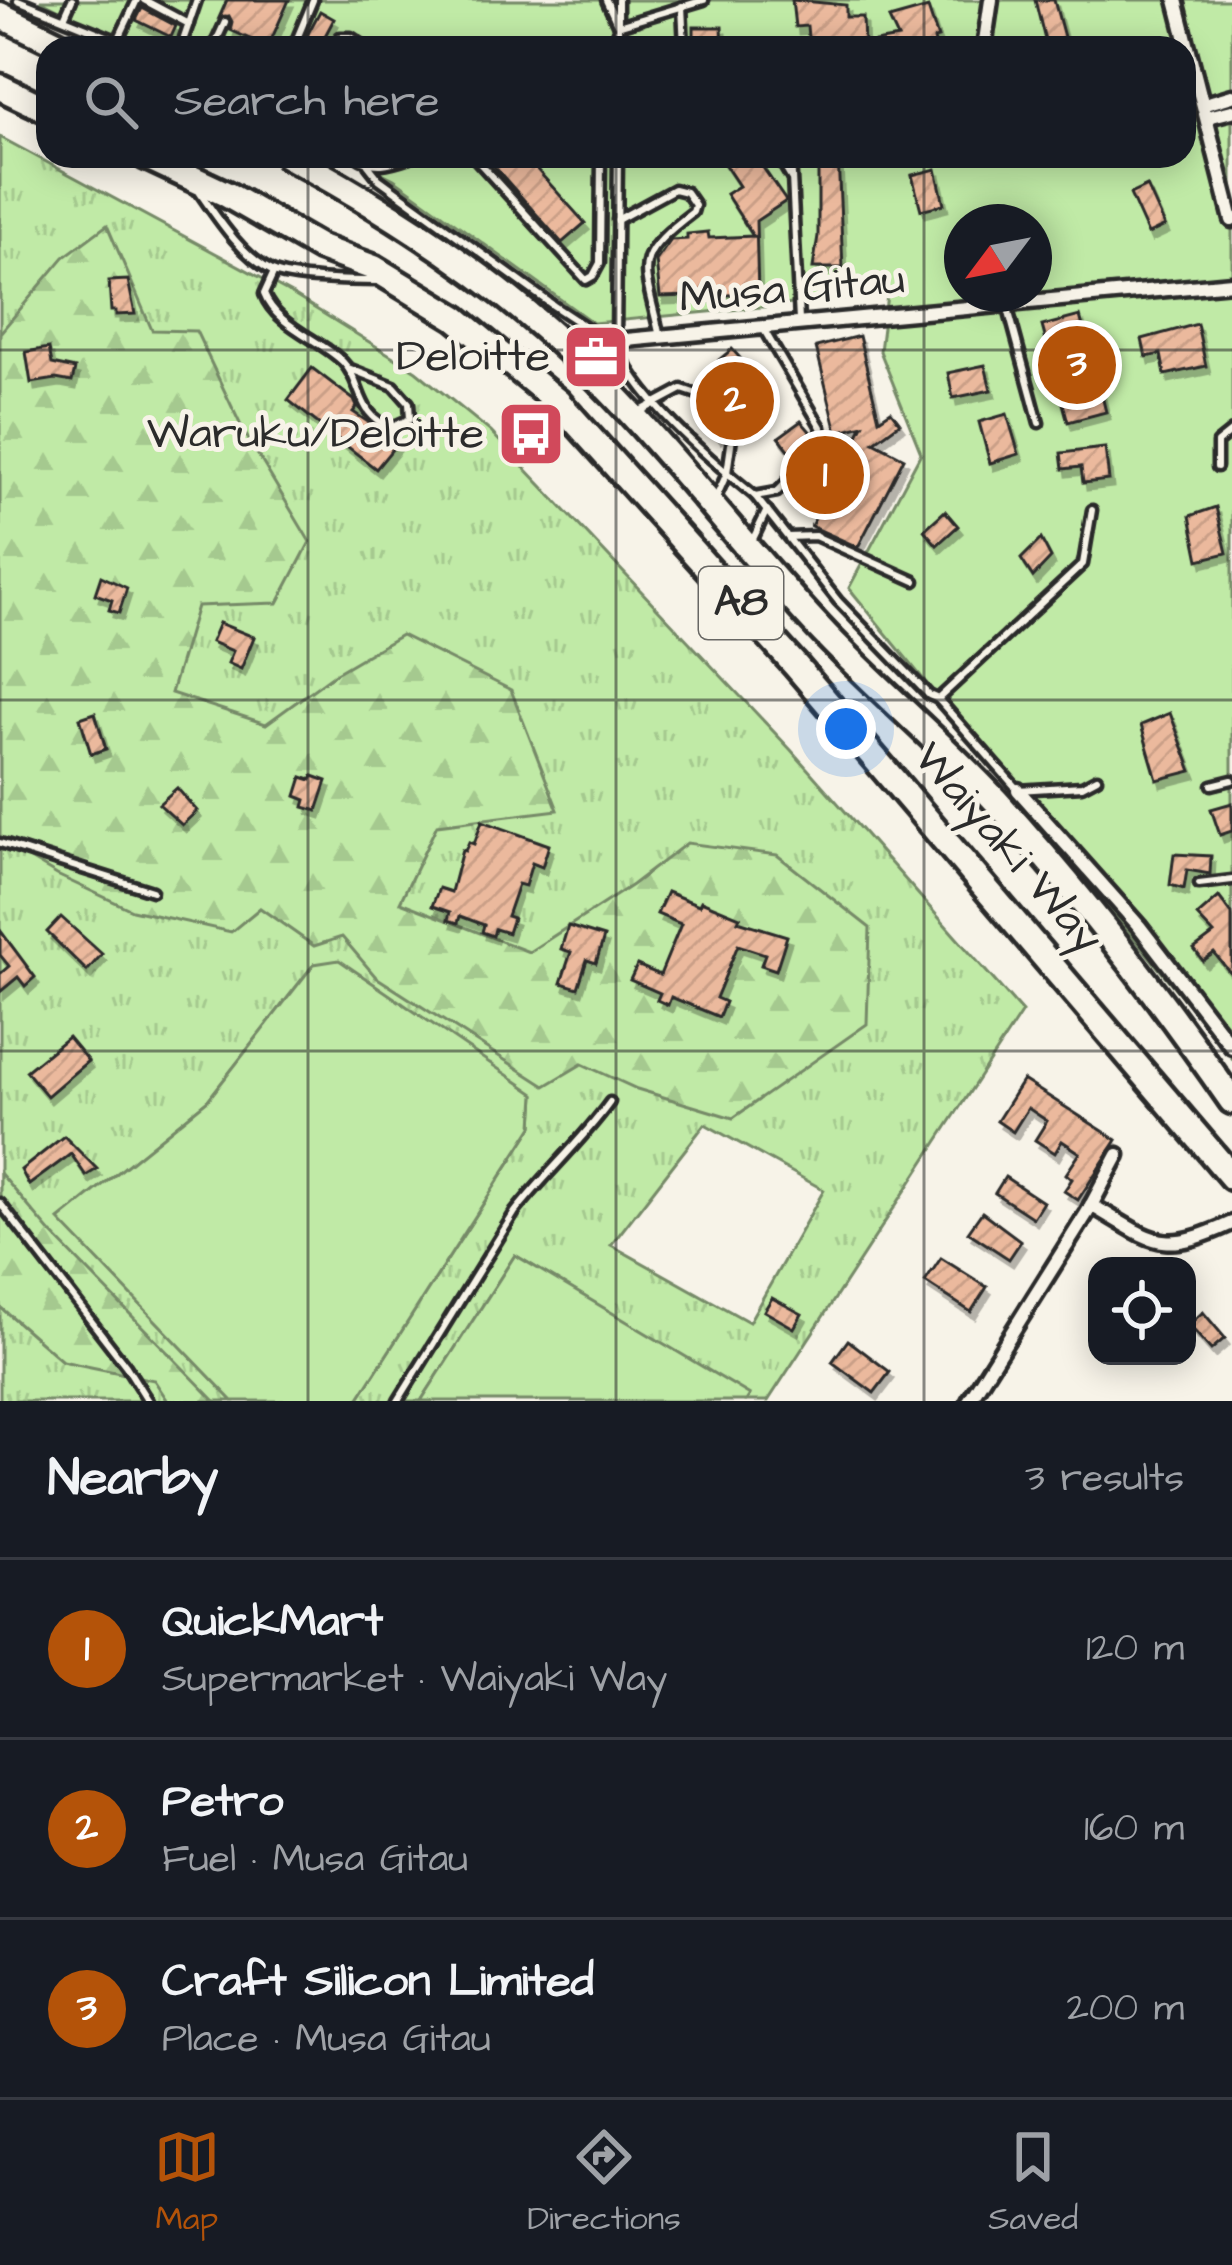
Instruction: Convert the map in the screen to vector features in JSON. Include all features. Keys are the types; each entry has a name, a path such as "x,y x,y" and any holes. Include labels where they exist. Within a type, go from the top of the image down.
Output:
{"highway":[{"path":"0,15 43,36"},
{"path":"0,87 36,104"},
{"name":"Waiyaki Way","path":"171,168 302,238 394,280 456,318 558,402 1036,944 1232,1177"},
{"name":"Waiyaki Way","path":"310,168 378,205 530,316 632,416 830,639 919,721 996,802 1103,927 1232,1101"}],"street":[{"path":"986,36 991,0"},
{"path":"1176,0 1186,36"},
{"path":"1196,74 1232,220"},
{"path":"1206,111 1232,96"},
{"path":"1206,111 1232,111"},
{"name":"Musa Gitau","path":"1052,301 1232,283"},
{"name":"Musa Gitau","path":"616,341 944,311"},
{"path":"582,366 616,341"},
{"path":"1018,790 1139,926 1232,1047"},
{"path":"969,1401 1118,1155"},
{"path":"1091,1204 1167,1244 1188,1241 1232,1222"}],"lane":[{"path":"18,0 108,36"},
{"path":"64,18 72,0"},
{"path":"120,36 141,0 189,24"},
{"path":"185,36 197,0"},
{"path":"298,36 313,0"},
{"path":"606,0 618,26"},
{"path":"618,0 618,36"},
{"path":"618,26 704,0"},
{"path":"682,6 683,36"},
{"path":"219,36 225,22"},
{"path":"370,168 379,179 554,305 598,335 616,341"},
{"path":"484,168 586,280 600,262 601,168"},
{"path":"618,168 616,341 620,357 656,403 755,496 838,602 938,699 1018,790 1082,786 1097,778"},
{"path":"785,168 793,181"},
{"path":"792,168 799,325"},
{"path":"188,176 233,236 274,272 394,280"},
{"path":"617,220 674,189 686,192 695,206 650,247 645,268 660,338"},
{"path":"274,272 265,294 273,310 348,368 394,386 409,403 410,418 392,427 381,424 358,396 348,368"},
{"path":"1009,312 1039,423"},
{"path":"755,496 777,492 824,445 821,427 763,328"},
{"path":"632,416 682,389 712,399"},
{"path":"712,506 727,473 734,423"},
{"path":"1217,467 1215,447 1232,434"},
{"path":"749,548 767,510"},
{"path":"938,699 1083,564 1092,510"},
{"path":"788,537 815,536 915,580"},
{"path":"1212,785 1232,780"},
{"path":"0,843 152,891"},
{"path":"1199,884 1232,880"},
{"path":"398,1401 515,1213 610,1102"},
{"path":"0,1203 127,1366 148,1401"}],"green space":[{"path":"40,0 1232,0 1232,1058 849,588 921,453 880,351 887,295 593,323 394,179 372,168 1196,168 1196,36 110,36"},
{"path":"0,137 36,156 36,168 58,168 295,296 416,371 491,432 791,750 1022,1012 768,1401 746,1401 749,1396 515,1255 421,1401 357,1401 533,1126 535,1095 314,964 208,1100 60,1220 233,1401 0,1401","holes":["705,1124 824,1190 749,1322 611,1245"]},
{"path":"107,225 152,330 196,331 243,430 310,542 278,603 197,606 171,693 266,724 336,673 401,635 511,690 558,810 437,825 400,902 529,952 687,843 777,855 870,928 867,1024 733,1118 637,1089 582,1064 545,1086 376,977 342,937 314,946 260,908 231,932 132,910 57,875 0,841 0,333 64,257"},
{"path":"339,960 535,1094 533,1126 357,1401 233,1401 59,1220 208,1100 314,964"},
{"path":"0,1173 51,1233 215,1401 168,1401 154,1380 62,1361 0,1307"},
{"path":"515,1255 750,1395 746,1401 421,1401"}],"building":[{"path":"227,0 289,0 273,36 243,36 230,30 229,16 219,18"},
{"path":"792,0 846,5 846,17 863,17 864,36 808,36 807,26 795,27"},
{"path":"1035,0 1054,0 1064,36 1044,36"},
{"path":"142,8 176,26 169,36 136,20"},
{"path":"928,8 937,36 897,36 889,19"},
{"path":"320,11 334,19 325,36 307,36"},
{"path":"694,27 722,27 722,36 694,36"},
{"path":"496,168 536,168 585,223 562,243"},
{"path":"727,168 763,168 786,201 756,221 758,294 660,297 656,261 671,240 708,232 709,238 753,236 726,194 739,186"},
{"path":"818,168 839,168 843,268 813,268"},
{"path":"936,169 944,204 921,210 912,175"},
{"path":"1147,186 1165,226 1148,234 1130,194"},
{"path":"128,280 135,314 116,315 111,311 109,281"},
{"path":"1080,316 1090,352 1098,350 1105,378 1098,380 1106,412 1068,422 1042,326"},
{"path":"1197,324 1206,366 1165,375 1161,354 1146,357 1142,339"},
{"path":"859,336 879,419 891,411 900,423 874,442 904,458 858,547 811,526 842,467 847,473 844,462 863,425 837,432 816,347"},
{"path":"49,348 52,364 75,369 72,382 31,383 26,352"},
{"path":"732,349 771,393 740,418 729,418 726,429 717,436 697,411 716,405 718,395 737,380 719,360"},
{"path":"985,365 991,390 953,398 948,373"},
{"path":"312,368 354,400 353,412 398,442 376,469 288,400"},
{"path":"1007,414 1019,454 990,463 979,422"},
{"path":"801,421 815,437 793,455 779,437"},
{"path":"1105,448 1109,480 1083,483 1081,467 1063,469 1061,453"},
{"path":"1216,507 1227,553 1199,560 1190,516"},
{"path":"945,511 958,526 937,545 924,530"},
{"path":"1041,539 1051,558 1033,577 1021,559"},
{"path":"101,576 127,588 119,613 109,610 112,600 95,594"},
{"path":"219,623 254,637 241,669 228,663 233,651 211,642"},
{"path":"95,713 106,749 91,754 80,718"},
{"path":"1170,713 1192,771 1157,780 1141,725"},
{"path":"313,776 327,781 317,811 304,807 306,800 296,796 302,777 311,780"},
{"path":"177,788 197,811 182,825 159,804"},
{"path":"1232,803 1232,831 1220,835 1211,809"},
{"path":"482,821 549,845 542,867 532,863 525,886 518,884 507,916 513,918 508,933 495,929 493,936 482,932 484,925 460,916 458,923 448,920 450,912 432,906 439,888 451,892 462,850 469,842 474,844"},
{"path":"1174,854 1211,856 1210,874 1187,870 1184,889 1170,885"},
{"path":"667,892 787,936 776,970 761,965 765,954 738,945 716,998 725,1002 719,1017 671,997 668,1005 657,1000 660,993 630,980 637,965 660,975 681,924 657,914"},
{"path":"1219,897 1232,914 1232,975 1214,953 1203,961 1194,949 1214,934 1197,916"},
{"path":"61,917 102,954 87,971 47,932"},
{"path":"568,926 604,937 596,963 587,960 578,988 561,983 571,952 561,949"},
{"path":"0,930 35,977 25,986 18,977 0,992 0,974 9,966 0,955"},
{"path":"68,1037 88,1061 47,1096 26,1071"},
{"path":"1023,1080 1117,1140 1078,1200 1064,1191 1072,1179 1066,1174 1080,1153 1062,1141 1055,1153 1035,1140 1047,1121 1028,1108 1013,1132 997,1121"},
{"path":"64,1136 97,1169 86,1176 71,1154 29,1185 21,1170"},
{"path":"1005,1177 1043,1202 1033,1218 995,1193"},
{"path":"982,1212 1021,1241 1009,1259 968,1232"},
{"path":"941,1258 987,1287 971,1312 925,1282"},
{"path":"772,1298 802,1314 794,1328 764,1311"},
{"path":"1203,1312 1225,1338 1211,1350 1196,1333 1196,1318"},
{"path":"848,1340 890,1372 874,1393 832,1362"}],"place":[{"name":"Deloitte","path":"596,357"},
{"name":"Craft Silicon Limited","path":"1077,365"},
{"name":"Petro","path":"735,401"},
{"name":"Waruku/Deloitte","path":"531,434"},
{"name":"QuickMart","path":"825,475"}]}
